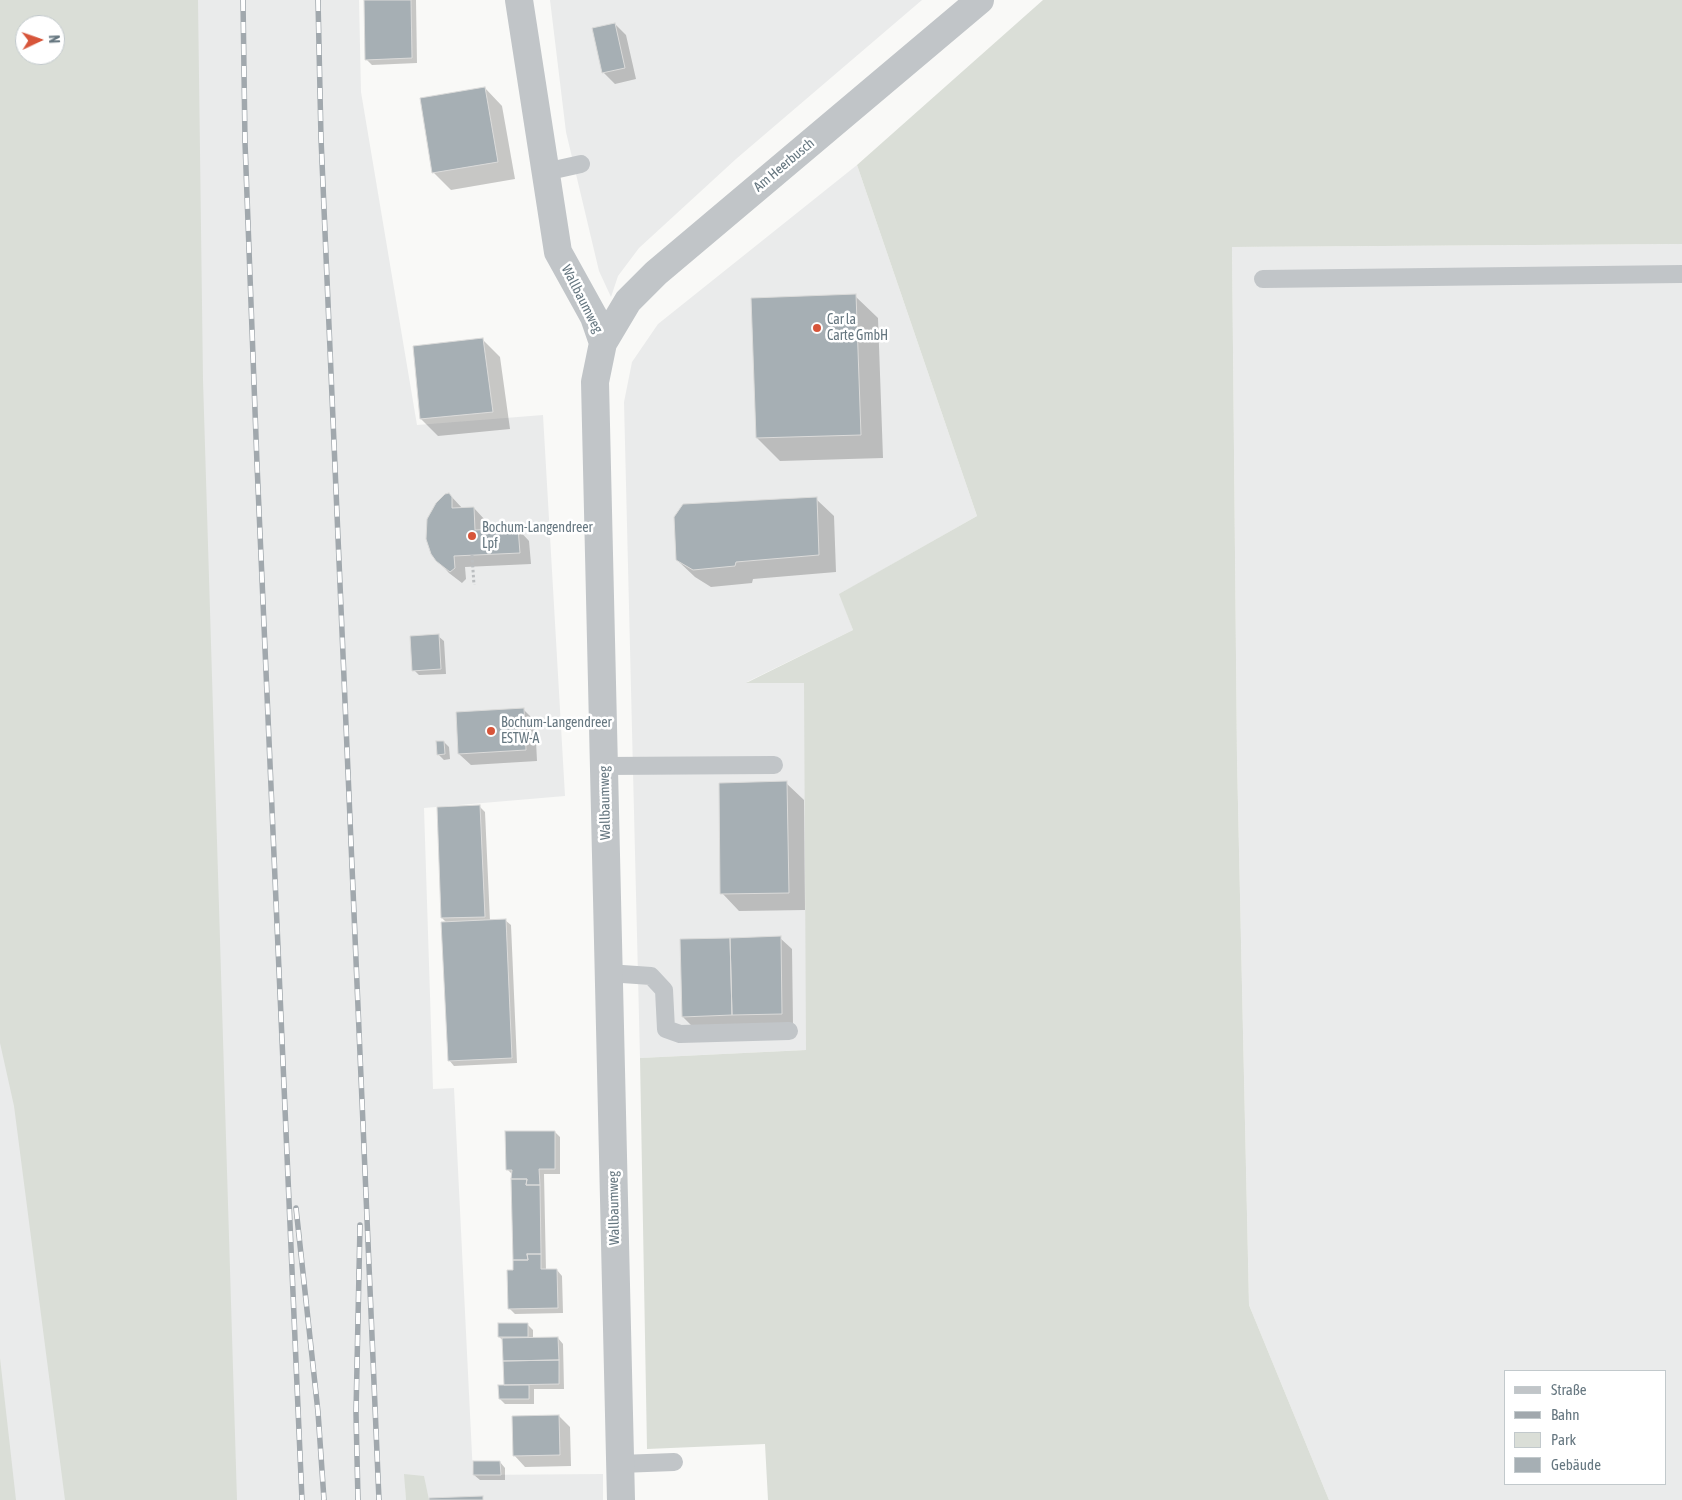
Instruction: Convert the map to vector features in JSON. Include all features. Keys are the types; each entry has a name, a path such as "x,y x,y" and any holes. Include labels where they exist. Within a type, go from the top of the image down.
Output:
{"street":[{"name":"Wallbaumweg","path":"519,0 558,252 594,316 603,343 595,382 621,1500"},
{"name":"Am Heerbusch","path":"603,343 628,301 656,273 980,0"}],"lane":[{"path":"545,172 580,164"},
{"path":"1263,280 1682,274"},
{"path":"604,766 774,766"},
{"path":"608,973 651,976 664,990 666,1029 680,1034 789,1031"},
{"path":"620,1464 674,1462"}],"path":[{"path":"472,556 474,584"}],"shaded area":[{"path":"0,0 359,0 361,92 417,425 543,415 565,796 424,808 433,1089 454,1088 473,1475 603,1474 603,1500 429,1500 405,1474 406,1500 0,1500"},
{"path":"550,0 922,0 736,159 639,248 618,276 611,297 599,271 566,132"},
{"path":"857,165 977,516 840,594 853,630 747,682 804,683 889,652 806,1050 640,1058 624,402 632,362 658,324"},
{"path":"1682,244 1682,1500 1329,1500 1249,1305 1237,759 1232,247"}],"green space":[{"path":"0,0 198,0 203,380 237,1500 65,1500 14,1106 0,1043"},
{"path":"1043,0 1682,0 1682,244 1232,247 1237,759 1249,1305 1329,1500 768,1500 765,1444 647,1449 640,1058 806,1050 804,683 746,683 853,630 839,594 977,516 857,165"},
{"path":"0,1358 16,1500 0,1500"},
{"path":"404,1474 424,1476 429,1500 406,1500"}],"building":[{"path":"364,0 411,0 412,58 365,60"},
{"path":"615,23 625,68 602,73 592,28"},
{"path":"485,87 498,162 432,173 420,98"},
{"path":"856,294 861,435 756,438 751,298"},
{"path":"483,338 493,412 420,419 413,346"},
{"name":"Bochum-Langendreer Lpf","path":"449,493 452,497 452,508 474,507 475,530 518,528 520,553 454,556 455,568 450,572 436,561 431,554 426,539 427,519 436,503 445,494"},
{"path":"817,497 819,555 736,562 735,566 693,570 676,560 674,517 683,504"},
{"path":"439,634 441,669 412,671 410,636"},
{"name":"Bochum-Langendreer ESTW-A","path":"524,708 526,750 458,754 456,712"},
{"path":"436,741 444,741 445,754 437,755"},
{"path":"787,781 789,893 720,894 719,783"},
{"path":"480,805 485,917 441,918 437,807"},
{"path":"506,919 512,1058 448,1061 441,922"},
{"path":"781,936 782,1014 732,1015 730,938"},
{"path":"730,938 732,1015 682,1017 680,939"},
{"path":"505,1131 555,1131 555,1169 539,1169 540,1185 526,1185 527,1179 511,1179 512,1170 506,1170"},
{"path":"511,1179 527,1179 526,1185 540,1185 541,1254 527,1254 528,1260 513,1260"},
{"path":"527,1254 541,1254 541,1269 557,1269 558,1308 508,1309 507,1270 513,1270 513,1260 528,1260"},
{"path":"498,1323 528,1323 528,1337 498,1337"},
{"path":"558,1337 559,1360 503,1361 502,1338"},
{"path":"559,1360 559,1384 504,1385 503,1361"},
{"path":"498,1385 529,1385 529,1399 499,1399"},
{"path":"559,1415 560,1455 513,1456 512,1416"},
{"path":"473,1461 500,1461 501,1475 473,1475"},
{"path":"483,1496 483,1500 429,1500 429,1498"}],"railway":[{"path":"243,0 245,142 257,464 302,1500"},
{"path":"318,0 321,138 379,1500"},
{"path":"296,1208 318,1412 324,1500"},
{"path":"358,1500 356,1413 360,1225"}],"place":[{"name":"Car la Carte GmbH","path":"817,328"},
{"name":"Bochum-Langendreer Lpf","path":"472,536"},
{"name":"Bochum-Langendreer ESTW-A","path":"491,731"}]}
